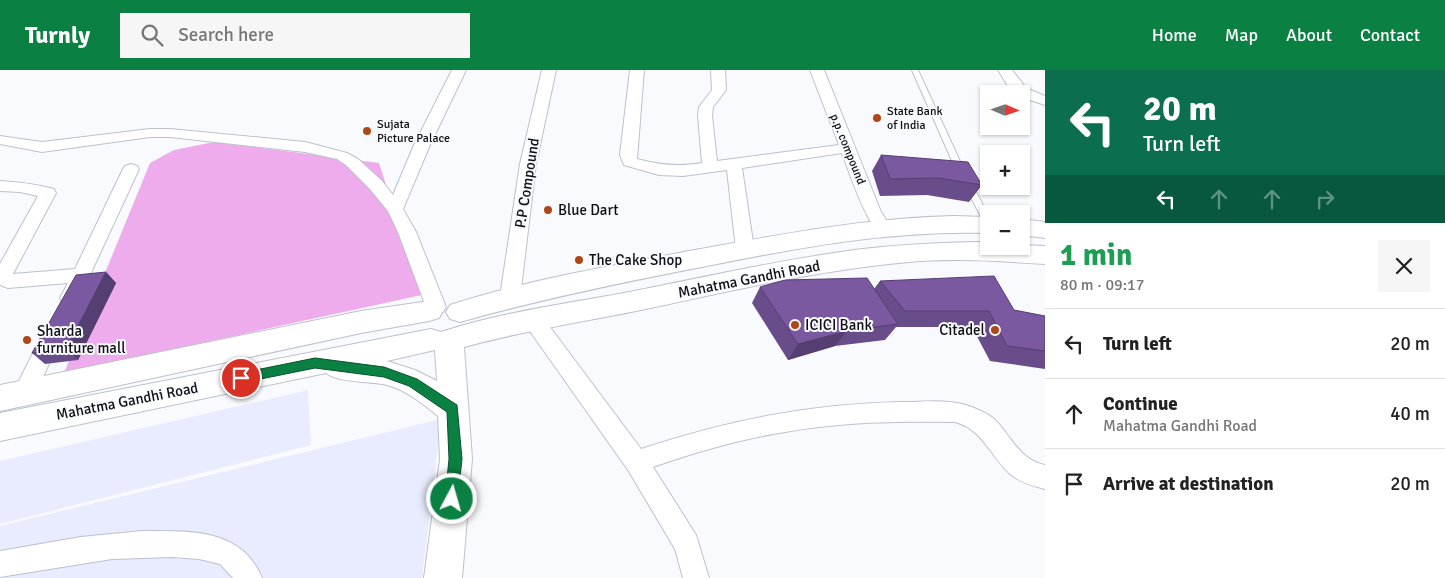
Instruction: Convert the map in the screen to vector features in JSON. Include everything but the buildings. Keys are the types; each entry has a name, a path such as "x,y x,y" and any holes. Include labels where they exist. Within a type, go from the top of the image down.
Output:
{"main road":[{"name":"Mahatma Gandhi Road","path":"0,427 315,363 444,325 510,297 745,250 882,226 960,223 980,224"},
{"path":"1030,228 1045,230"},
{"name":"Mahatma Gandhi Road","path":"13,395 361,322 444,325 534,321 758,276 895,254 969,250 1045,255"},
{"path":"443,578 456,459 444,325"},
{"path":"315,363 384,372 400,377 413,382 453,409"}],"street":[{"path":"395,209 422,145 459,70"},
{"name":"P.P Compound","path":"510,297 528,164 549,70"},
{"path":"637,70 629,150 630,162 659,170 683,171 848,148"},
{"path":"710,167 705,116 706,107 719,90 718,70"},
{"name":"p.p. compound","path":"817,70 873,212 882,226"},
{"path":"1005,70 1012,84 1018,90 1045,101"},
{"path":"0,140 42,147 150,133 170,133 305,148 342,156 352,162 376,185 395,209 407,232 444,325"},
{"path":"734,165 745,250"},
{"path":"13,395 81,275 131,169"},
{"path":"0,186 48,192 14,257 1,277 8,281 81,275"},
{"path":"534,321 636,462 687,544 696,578"},
{"path":"636,462 674,449 786,421 848,415 955,412 972,417 986,427 1004,452 1020,469 1045,477"},
{"path":"0,564 62,552 148,544 192,546 224,552 240,564 249,578"}],"lane":[{"path":"914,70 960,170 980,208"}],"shaded area":[{"path":"214,142 379,163 422,295 64,373 150,163 174,150"},
{"path":"308,390 311,445 0,524 0,461"},
{"path":"441,419 422,578 0,578 0,526"}],"place":[{"name":"State Bank of India","path":"877,118"},
{"name":"Sujata Picture Palace","path":"367,131"},
{"name":"Blue Dart","path":"548,210"},
{"name":"The Cake Shop","path":"579,260"},
{"name":"ICICI Bank","path":"795,325"},
{"name":"Citadel","path":"995,330"},
{"name":"Sharda furniture mall","path":"27,340"}],"route":[{"path":"241,378 315,363 384,372 413,382 453,409 456,459 452,499"}]}
